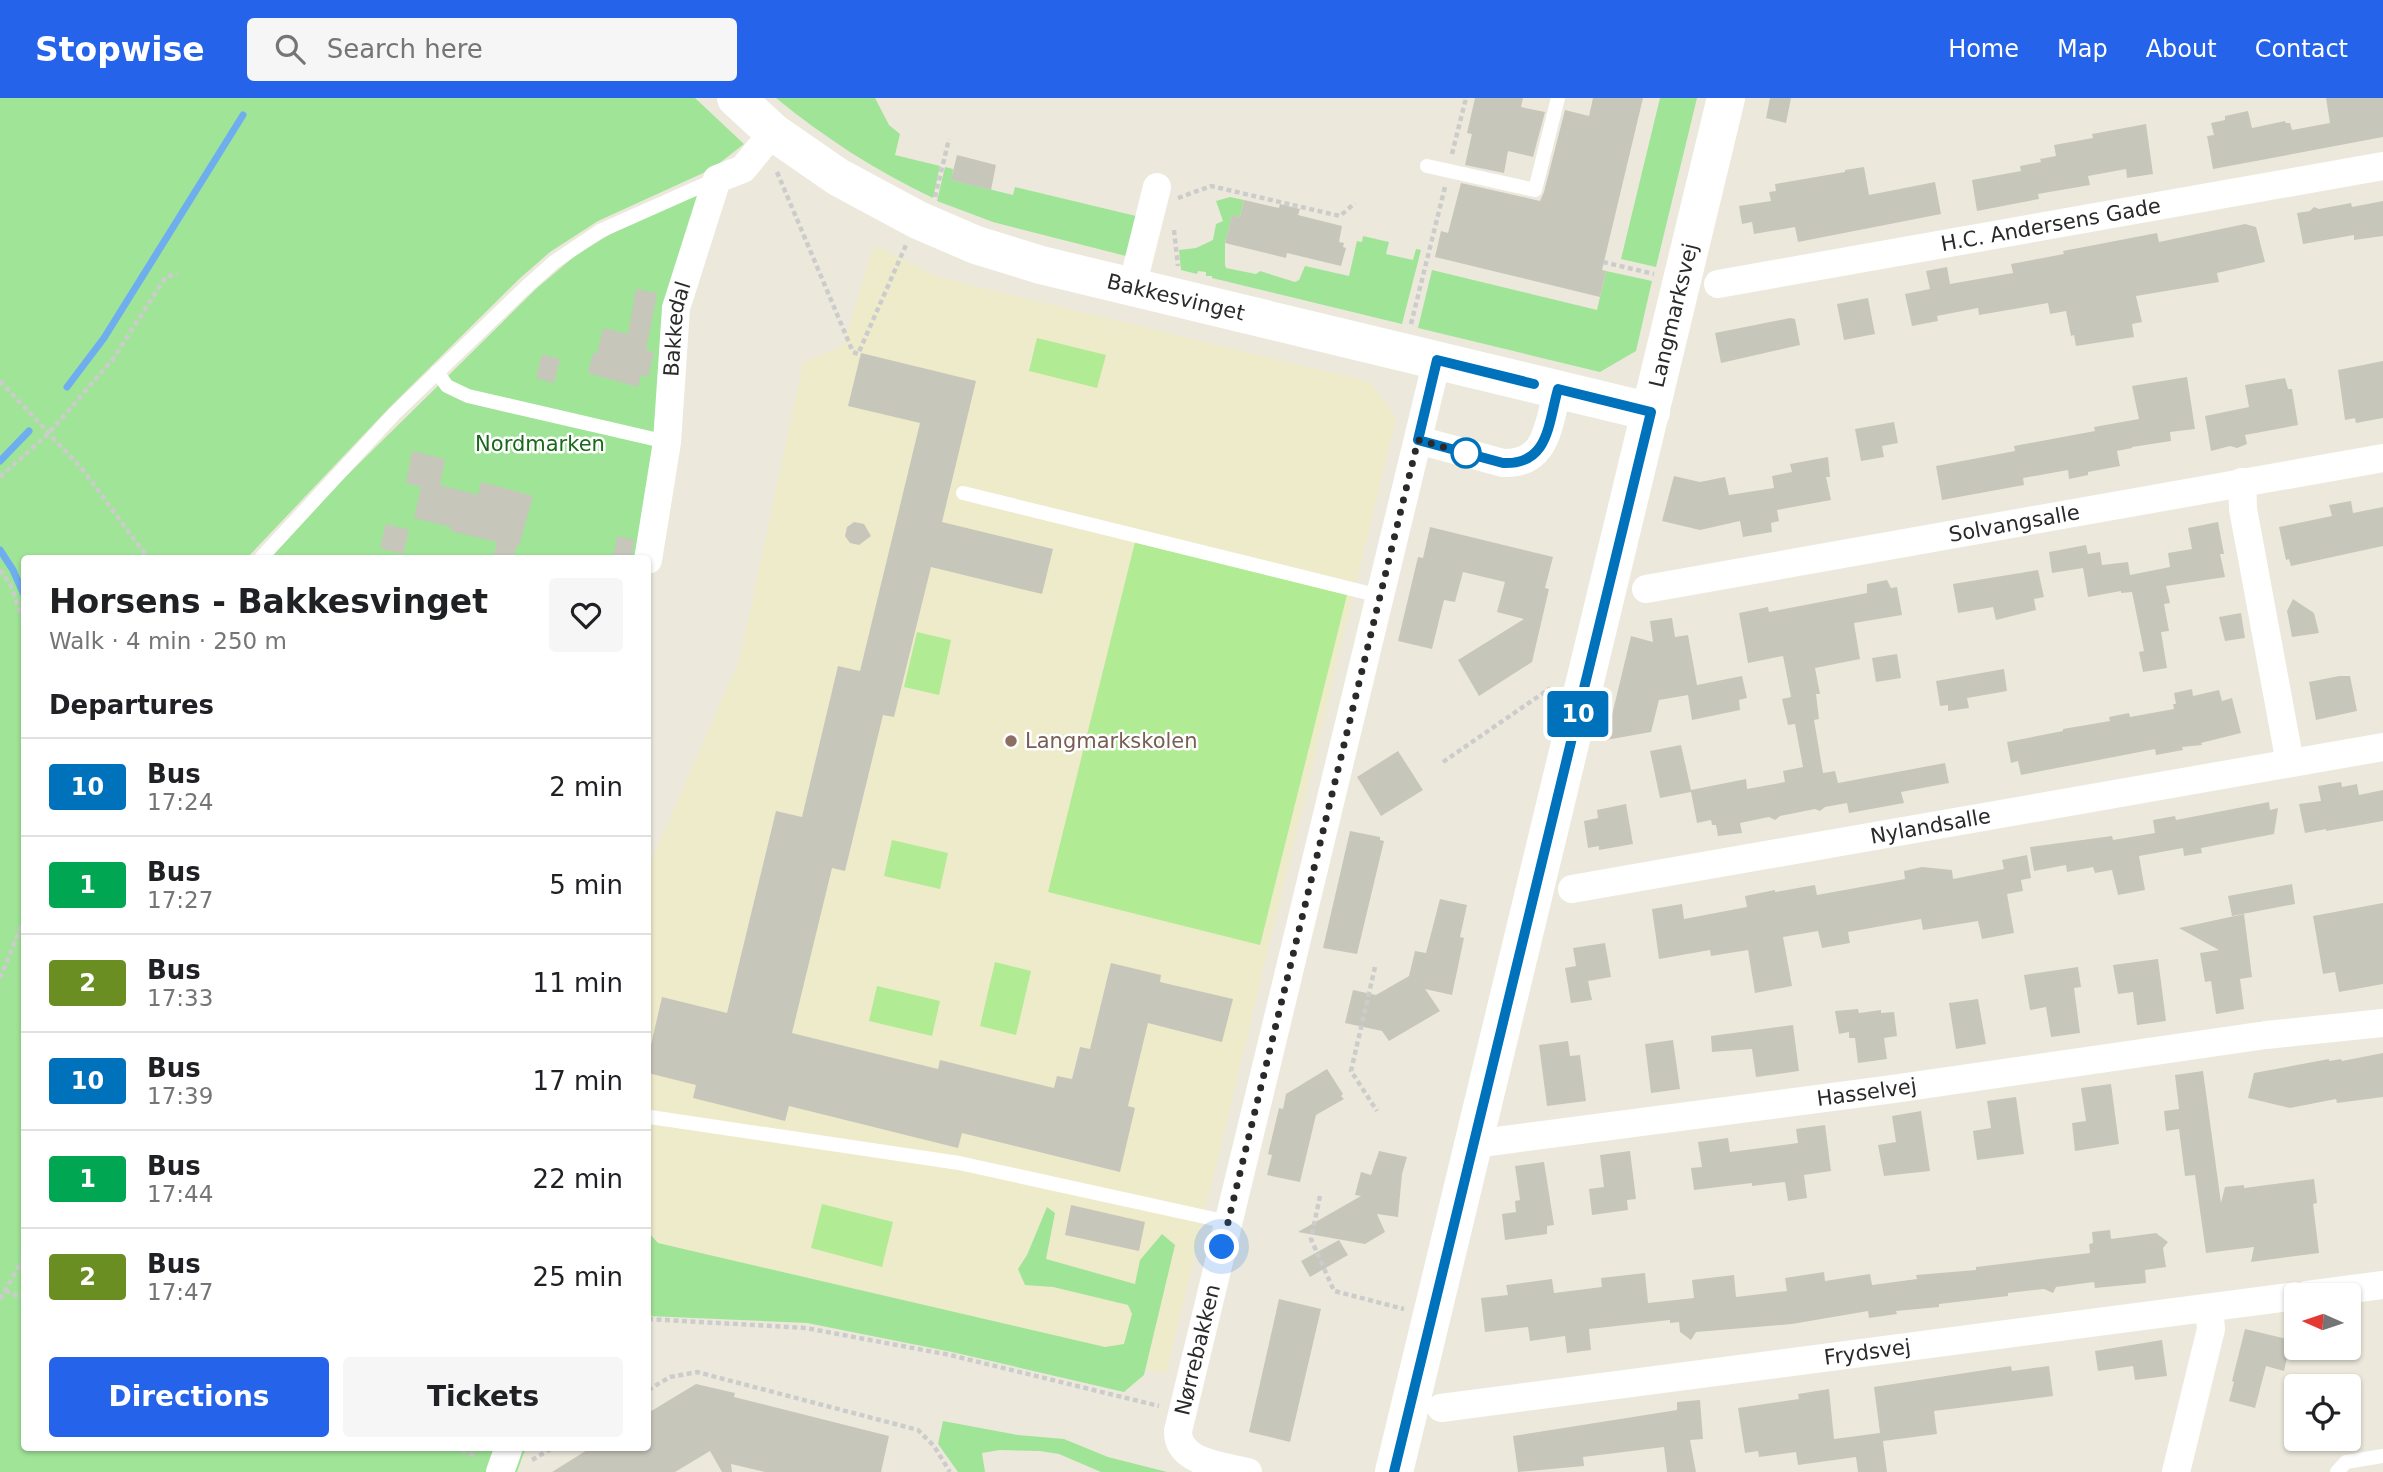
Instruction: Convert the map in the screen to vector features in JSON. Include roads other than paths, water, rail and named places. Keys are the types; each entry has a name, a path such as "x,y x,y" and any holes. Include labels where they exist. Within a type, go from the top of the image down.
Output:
{"main road":[{"name":"Bakkesvinget","path":"736,98 780,136 838,177 918,220 976,245 1041,265 1651,412"},
{"name":"Langmarksvej","path":"1394,1472 1651,412 1700,282 1726,98"}],"street":[{"path":"717,180 743,169 780,136"},
{"name":"H.C. Andersens Gade","path":"1700,282 2383,166"},
{"name":"Bakkedal","path":"649,555 667,442 676,308 717,180"},
{"path":"1132,287 1164,193"},
{"name":"Nørrebakken","path":"1248,1472 1214,1468 1191,1457 1180,1445 1178,1431 1418,440 1420,356"},
{"path":"1418,440 1503,463 1515,464 1526,460 1536,454 1543,443 1558,389"},
{"name":"Solvangsalle","path":"1646,589 2383,458"},
{"path":"2242,482 2243,509 2290,763"},
{"name":"Nylandsalle","path":"1572,889 2383,747"},
{"name":"Hasselvej","path":"1474,1144 1893,1089 2262,1036 2383,1023"},
{"path":"2361,1288 2383,1285"},
{"name":"Frydsvej","path":"1441,1408 2284,1298"},
{"path":"2176,1472 2211,1329 2209,1308"}],"lane":[{"path":"1427,166 1535,190 1558,98"},
{"path":"264,555 394,414 525,288 566,254 600,230 717,180"},
{"path":"438,373 447,386 468,396 667,442"},
{"path":"963,493 1380,596"},
{"path":"651,1117 959,1163 1228,1222"},
{"path":"2337,1472 2346,1462 2383,1456"}],"waterway":[{"path":"67,387 104,338 243,115"},
{"path":"0,461 29,431"},
{"path":"0,550 21,588"}],"place":[{"name":"Langmarkskolen","path":"1011,741"}],"park label":[{"name":"Nordmarken","path":"540,444"}]}
